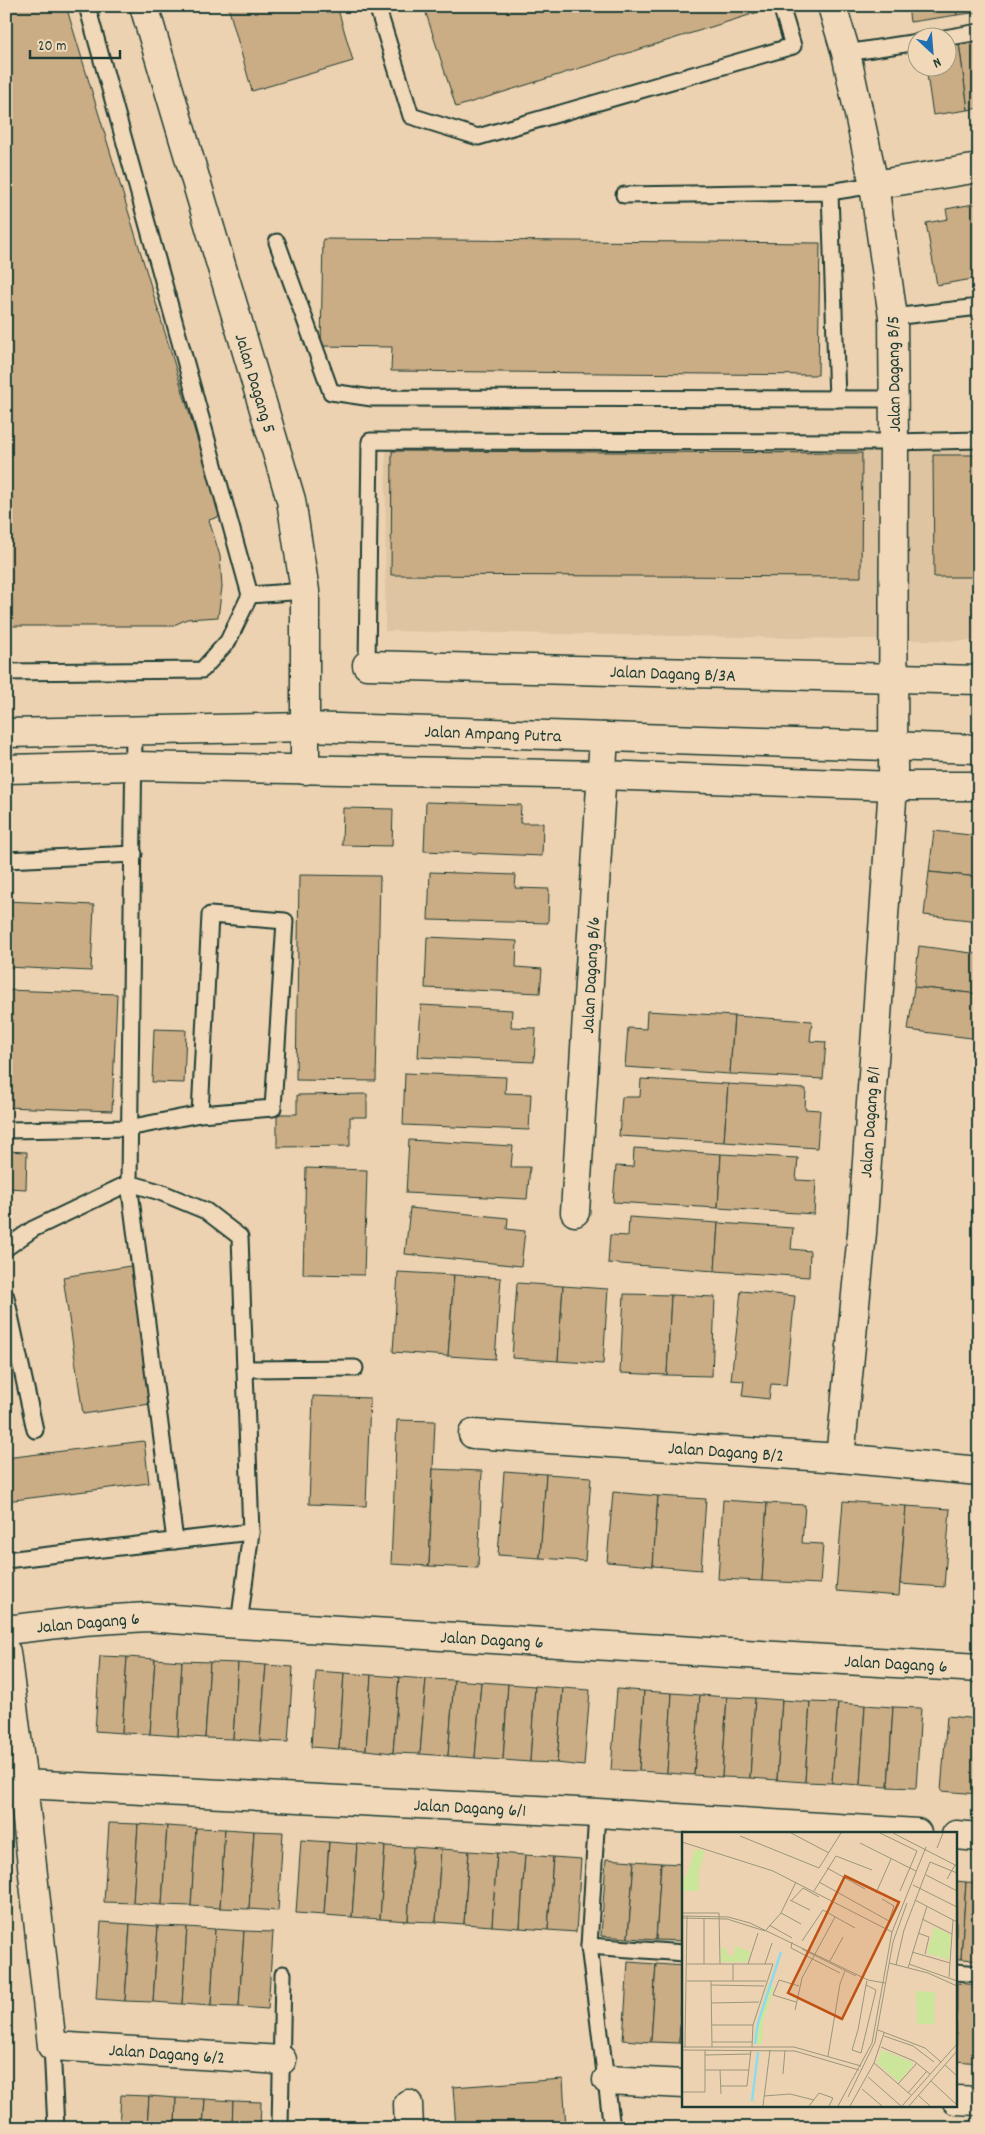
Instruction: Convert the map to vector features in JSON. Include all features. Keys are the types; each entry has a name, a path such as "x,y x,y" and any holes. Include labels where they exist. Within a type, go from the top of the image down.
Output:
{"street":[{"name":"Jalan Dagang 5","path":"144,6 290,500 305,591 305,770"},
{"name":"Jalan Dagang B/5","path":"832,6 846,53 874,185 893,317 893,747"},
{"path":"874,185 979,168"},
{"name":"Jalan Dagang B/3A","path":"367,665 979,680"},
{"name":"Jalan Ampang Putra","path":"6,734 306,727 979,749"},
{"name":"Jalan Dagang B/6","path":"575,1212 604,737"},
{"name":"Jalan Dagang B/1","path":"840,1458 862,1233 893,786 893,747"},
{"path":"6,769 134,766 602,775 893,786 979,786"},
{"name":"Jalan Dagang B/2","path":"473,1434 840,1458 979,1471"},
{"name":"Jalan Dagang 6","path":"6,1630 82,1620 147,1617 979,1668"},
{"path":"6,1652 24,1784 52,2046"},
{"name":"Jalan Dagang 6/1","path":"24,1784 597,1813 901,1832"},
{"path":"958,1835 979,1837"},
{"name":"Jalan Dagang 6/2","path":"52,2046 282,2060"},
{"path":"607,2080 682,2084"},
{"path":"958,2100 979,2101"}],"lane":[{"path":"6,672 202,670 228,641 250,595 87,6"},
{"path":"376,6 411,116 478,137 793,46 781,6"},
{"path":"958,36 979,32"},
{"path":"846,53 908,44"},
{"path":"624,195 830,192 874,185"},
{"path":"830,192 837,399"},
{"path":"277,242 331,392 372,398 894,399"},
{"path":"893,317 979,306"},
{"path":"367,665 370,441 894,442 979,440"},
{"path":"250,595 305,591"},
{"path":"134,730 134,854 128,1183 175,1541"},
{"path":"6,860 134,854"},
{"path":"6,1130 128,1128 200,1114 273,1108 285,921 210,915 200,1114"},
{"path":"6,1248 33,1229 128,1183 160,1192 206,1211 240,1237 251,1532 240,1624"},
{"path":"6,1296 35,1430"},
{"path":"245,1369 355,1368"},
{"path":"6,1560 251,1532"},
{"path":"597,1813 588,1946 612,2128"},
{"path":"588,1946 682,1952"},
{"path":"958,1972 979,1974"},
{"path":"280,2128 283,1974"},
{"path":"52,2046 56,2128"}],"shaded area":[{"path":"386,446 979,448 979,641 385,631"}],"building":[{"path":"6,6 66,6 199,445 205,443 221,516 209,520 220,556 222,587 218,617 187,619 172,626 6,626"},
{"path":"228,6 337,6 353,61 252,91"},
{"path":"439,6 760,6 762,11 456,107 425,10"},
{"path":"908,6 956,6 957,15 910,22"},
{"path":"956,6 979,6 979,12 957,15"},
{"path":"979,33 979,108 968,110 958,36"},
{"path":"958,36 968,110 933,115 927,78 958,78"},
{"path":"979,203 979,278 937,285 926,223 948,219 946,209"},
{"path":"323,239 820,243 818,375 391,371 392,347 321,346"},
{"path":"976,315 979,315 979,335"},
{"path":"392,451 862,453 861,577 391,575"},
{"path":"933,455 979,455 979,577 934,577"},
{"path":"426,802 521,805 520,823 543,823 542,856 424,851"},
{"path":"343,808 393,809 392,846 342,845"},
{"path":"934,831 979,836 979,877 929,872"},
{"path":"430,872 516,875 515,888 549,889 548,923 428,920"},
{"path":"929,872 979,877 979,921 924,915"},
{"path":"299,875 380,876 376,1081 296,1080"},
{"path":"6,901 94,905 91,971 6,967"},
{"path":"427,937 517,941 516,967 542,969 540,993 425,988"},
{"path":"919,946 979,954 979,994 914,987"},
{"path":"914,987 979,994 979,1039 908,1030"},
{"path":"6,990 117,994 112,1111 6,1107"},
{"path":"421,1005 512,1010 511,1027 536,1028 534,1062 418,1057"},
{"path":"647,1011 734,1016 730,1074 625,1067 628,1028 646,1029"},
{"path":"734,1016 812,1021 810,1041 826,1042 823,1079 730,1074"},
{"path":"154,1029 186,1030 184,1083 152,1082"},
{"path":"405,1073 506,1077 505,1093 531,1094 529,1130 403,1125"},
{"path":"641,1079 728,1084 724,1142 619,1136 622,1097 640,1097"},
{"path":"728,1084 806,1089 805,1109 820,1110 817,1148 724,1142"},
{"path":"367,1094 367,1117 350,1117 350,1146 277,1147 277,1114 297,1114 297,1095"},
{"path":"409,1140 513,1146 511,1167 530,1167 527,1199 406,1193"},
{"path":"634,1148 721,1154 718,1208 613,1202 616,1166 633,1167"},
{"path":"6,1151 27,1152 26,1189 6,1188"},
{"path":"721,1154 798,1158 796,1180 816,1181 814,1214 718,1208"},
{"path":"306,1168 367,1170 364,1275 303,1274"},
{"path":"410,1208 508,1218 507,1229 525,1231 521,1266 405,1254"},
{"path":"629,1217 718,1223 715,1271 608,1263 610,1235 628,1236"},
{"path":"718,1223 793,1228 791,1249 810,1251 809,1277 715,1271"},
{"path":"136,1265 157,1403 83,1414 63,1277"},
{"path":"398,1272 454,1275 448,1356 393,1352"},
{"path":"454,1275 501,1278 495,1359 448,1356"},
{"path":"517,1283 563,1286 558,1361 512,1358"},
{"path":"563,1286 608,1289 603,1364 558,1361"},
{"path":"741,1291 795,1296 786,1385 771,1384 769,1399 742,1396 744,1381 731,1380"},
{"path":"624,1294 671,1295 667,1375 620,1373"},
{"path":"671,1295 715,1297 712,1376 667,1375"},
{"path":"313,1396 370,1398 366,1506 309,1504"},
{"path":"397,1420 435,1421 429,1566 391,1564"},
{"path":"144,1441 149,1483 6,1501 6,1458"},
{"path":"433,1469 482,1471 478,1568 429,1566"},
{"path":"504,1471 546,1474 540,1558 498,1555"},
{"path":"546,1474 591,1477 585,1561 540,1558"},
{"path":"613,1492 658,1496 653,1566 607,1562"},
{"path":"658,1496 706,1499 701,1570 653,1566"},
{"path":"723,1500 767,1503 762,1581 718,1579"},
{"path":"843,1501 906,1506 899,1596 836,1591"},
{"path":"767,1503 805,1505 802,1543 823,1544 820,1584 762,1581"},
{"path":"906,1506 950,1509 944,1587 900,1584"},
{"path":"100,1656 127,1657 122,1733 95,1731"},
{"path":"127,1657 155,1659 150,1734 122,1733"},
{"path":"155,1659 182,1661 178,1736 150,1734"},
{"path":"182,1661 210,1662 205,1738 178,1736"},
{"path":"210,1662 238,1663 233,1739 205,1738"},
{"path":"238,1663 266,1665 260,1741 233,1739"},
{"path":"266,1665 293,1667 288,1742 260,1741"},
{"path":"316,1671 344,1673 339,1749 311,1747"},
{"path":"344,1673 371,1675 366,1750 339,1749"},
{"path":"371,1675 399,1677 393,1753 366,1750"},
{"path":"399,1677 426,1679 420,1754 393,1753"},
{"path":"426,1679 454,1680 448,1756 420,1754"},
{"path":"454,1680 481,1682 475,1758 448,1756"},
{"path":"481,1682 508,1684 503,1760 475,1758"},
{"path":"508,1684 535,1686 530,1762 503,1760"},
{"path":"535,1686 563,1688 557,1763 530,1762"},
{"path":"563,1688 590,1690 584,1766 557,1763"},
{"path":"617,1689 644,1691 639,1771 611,1770"},
{"path":"644,1691 672,1693 667,1773 639,1771"},
{"path":"672,1693 700,1695 694,1775 667,1773"},
{"path":"700,1695 727,1697 722,1777 694,1775"},
{"path":"727,1697 755,1698 750,1778 722,1777"},
{"path":"755,1698 782,1700 777,1780 750,1778"},
{"path":"782,1700 810,1702 805,1782 777,1780"},
{"path":"810,1702 838,1703 832,1783 805,1782"},
{"path":"838,1703 865,1705 860,1785 832,1783"},
{"path":"865,1705 893,1707 888,1787 860,1785"},
{"path":"893,1707 921,1708 916,1788 888,1787"},
{"path":"947,1716 979,1719 979,1794 941,1791"},
{"path":"109,1823 138,1824 133,1903 104,1902"},
{"path":"138,1824 167,1826 162,1905 133,1903"},
{"path":"167,1826 196,1828 191,1906 162,1905"},
{"path":"196,1828 225,1829 220,1908 191,1906"},
{"path":"225,1829 254,1831 249,1909 220,1908"},
{"path":"254,1831 283,1832 278,1911 249,1909"},
{"path":"301,1840 329,1842 324,1915 296,1913"},
{"path":"329,1842 357,1844 352,1917 324,1915"},
{"path":"357,1844 385,1846 380,1919 352,1917"},
{"path":"385,1846 413,1847 408,1921 380,1919"},
{"path":"413,1847 441,1849 436,1922 408,1921"},
{"path":"441,1849 469,1851 464,1924 436,1922"},
{"path":"469,1851 497,1853 492,1926 464,1924"},
{"path":"497,1853 525,1855 520,1928 492,1926"},
{"path":"525,1855 553,1857 548,1930 520,1928"},
{"path":"553,1857 581,1859 576,1932 548,1930"},
{"path":"606,1859 634,1861 628,1938 601,1936"},
{"path":"634,1861 661,1863 656,1940 628,1938"},
{"path":"661,1863 682,1864 682,1941 656,1940"},
{"path":"958,1881 966,1882 961,1959 958,1959"},
{"path":"966,1882 979,1883 979,1960 961,1959"},
{"path":"101,1922 130,1924 125,2001 96,1999"},
{"path":"130,1924 158,1926 153,2002 125,2001"},
{"path":"158,1926 187,1927 182,2004 153,2002"},
{"path":"187,1927 215,1929 211,2006 182,2004"},
{"path":"215,1929 244,1931 239,2007 211,2006"},
{"path":"244,1931 273,1932 268,2009 239,2007"},
{"path":"628,1962 656,1964 651,2042 623,2040"},
{"path":"656,1964 682,1966 679,2043 651,2042"},
{"path":"958,1983 979,1985 979,2063 958,2061"},
{"path":"682,1997 682,2044 679,2043"},
{"path":"563,2079 566,2128 456,2128 453,2087"},
{"path":"121,2095 149,2096 147,2128 119,2128"},
{"path":"149,2096 176,2098 175,2128 147,2128"},
{"path":"176,2098 205,2099 203,2128 175,2128"},
{"path":"205,2099 233,2101 232,2128 203,2128"},
{"path":"233,2101 261,2102 260,2128 232,2128"}]}
